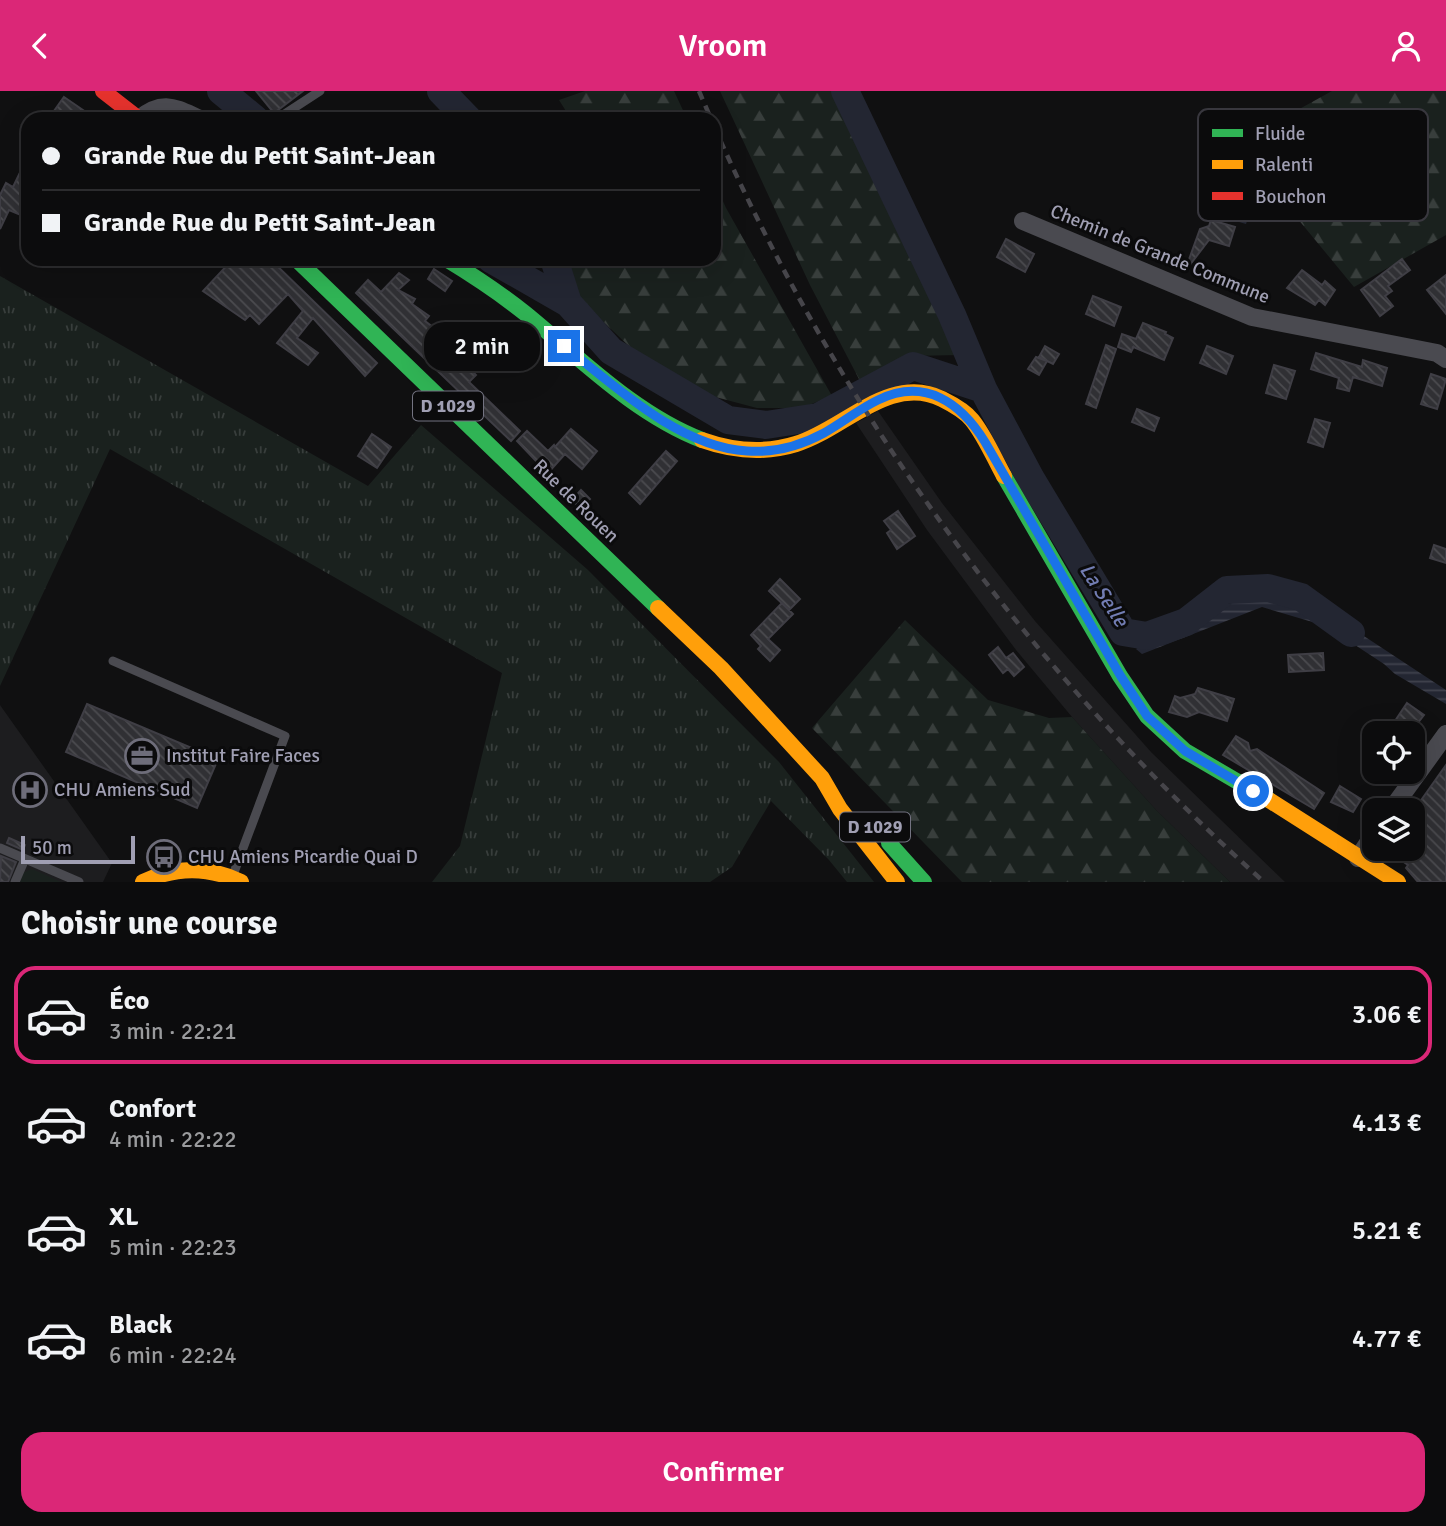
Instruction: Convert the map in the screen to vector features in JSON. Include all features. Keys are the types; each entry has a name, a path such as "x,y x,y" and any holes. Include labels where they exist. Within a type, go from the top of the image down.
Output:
{"street":[{"path":"103,91 130,112"},
{"path":"148,112 165,106 181,112"},
{"name":"Chemin de Grande Commune","path":"1023,221 1252,317 1437,353 1446,359"},
{"name":"Rue de Rouen","path":"303,266 721,669 822,778 840,809 897,882"},
{"path":"457,266 502,296 647,410 685,432 721,447 746,451 791,447 825,433 880,399 901,393 930,394 949,401 972,421 1120,675 1152,722 1185,751 1273,802 1398,882"},
{"path":"1400,798 1446,734"},
{"name":"Rue de Rouen","path":"822,778 839,788 924,882"},
{"path":"1358,857 1362,851"},
{"path":"143,882 166,871 181,870 207,870 236,880"}],"lane":[{"path":"286,112 320,91"},
{"path":"113,661 285,736 236,880"},
{"path":"0,848 79,882"},
{"path":"15,882 25,859"}],"shaded area":[{"path":"878,411 942,503 1035,621 1151,752 1285,882 1230,882 1157,811 1072,717 1016,650 927,530 856,423"},
{"name":"CHU Amiens Sud","path":"0,705 112,863 103,882 0,882"}],"green space":[{"path":"585,91 674,91 684,112 567,112 559,100"},
{"path":"720,91 834,91 958,355 909,356 860,381 810,285"},
{"path":"1332,91 1446,91 1446,235 1354,287 1300,221 1428,221 1428,109 1299,109"},
{"path":"721,197 832,396 801,408 757,408 708,395 630,347 575,295 569,266 721,266"},
{"path":"0,276 368,486 421,425 588,570 779,762 874,882 847,882 771,801 732,867 710,882 432,882 460,846 502,673 110,449 0,686"},
{"path":"905,620 988,700 1049,718 1072,717 1157,811 1230,882 962,882 812,728"},
{"path":"32,869 61,882 20,882 23,873"}],"water":[{"path":"1269,595 1335,617 1446,690 1446,704 1395,674 1326,626 1262,607 1142,654 1136,649 1183,623 1218,608"}],"building":[{"path":"256,91 303,91 275,112"},
{"path":"64,97 86,112 56,112"},
{"path":"21,170 21,215 9,210 0,229 0,195 6,183 13,187"},
{"path":"1211,221 1214,221 1235,227 1229,246 1209,240 1189,266 1187,265 1200,229 1209,226"},
{"path":"1006,239 1034,254 1025,272 997,257"},
{"path":"1402,259 1410,270 1388,286 1392,291 1385,296 1393,306 1380,316 1361,290"},
{"path":"226,266 277,266 377,363 365,376 313,318 297,338 318,353 308,365 277,343 303,311 288,294 259,324 250,315 245,320 203,291"},
{"path":"434,269 452,281 445,291 428,279"},
{"path":"1302,270 1322,285 1325,281 1335,290 1325,305 1319,300 1315,305 1287,288"},
{"path":"399,273 409,280 398,290 415,299 412,304 429,316 425,321 454,343 476,365 471,370 476,375 469,382 520,431 511,441 356,293 368,280 381,292"},
{"path":"1446,275 1446,314 1427,290"},
{"path":"1093,296 1121,307 1114,326 1086,314"},
{"path":"1143,323 1166,332 1165,334 1173,338 1164,360 1133,347 1131,352 1118,347 1122,334 1136,339"},
{"path":"510,329 521,339 500,361 489,352"},
{"path":"1106,345 1116,349 1096,408 1086,404"},
{"path":"1045,346 1059,354 1053,364 1039,357"},
{"path":"1207,346 1233,356 1226,374 1200,363"},
{"path":"1316,353 1362,367 1363,360 1387,368 1382,386 1353,377 1349,391 1337,388 1339,378 1311,369"},
{"path":"1036,357 1047,361 1039,375 1028,369"},
{"path":"1274,365 1295,371 1286,399 1266,393"},
{"path":"1431,374 1446,379 1437,409 1421,404"},
{"path":"1137,409 1159,418 1154,431 1132,422"},
{"path":"1315,419 1330,423 1323,447 1308,442"},
{"path":"571,429 597,451 582,469 565,454 546,475 517,441 527,431 548,451"},
{"path":"372,434 391,447 377,468 358,456"},
{"path":"666,451 677,461 640,504 629,493"},
{"path":"581,490 590,499 581,509 572,500"},
{"path":"898,511 915,536 897,549 887,533 891,530 884,521"},
{"path":"1434,545 1446,549 1446,563 1430,558"},
{"path":"780,579 800,599 789,610 769,591"},
{"path":"782,603 793,614 768,639 780,650 770,661 758,649 761,646 751,635"},
{"path":"998,647 1006,658 1013,653 1024,667 1014,676 1008,669 1003,673 989,655"},
{"path":"1323,653 1324,670 1289,672 1288,655"},
{"path":"1198,688 1234,699 1227,721 1199,712 1187,717 1169,712 1175,696 1180,698 1195,694"},
{"path":"1407,703 1424,715 1419,721 1395,721"},
{"name":"Institut Faire Faces","path":"87,704 218,759 197,808 66,752"},
{"path":"1236,736 1248,743 1250,751 1257,749 1324,793 1314,809 1223,755"},
{"path":"1446,765 1446,882 1418,882 1406,868 1408,865 1402,861 1425,861 1425,798 1423,798"},
{"path":"1340,786 1361,799 1353,812 1331,802"},
{"path":"9,838 25,845 23,850 7,843"},
{"path":"1,856 16,862 8,882 0,882"}],"waterway":[{"name":"La Selle","path":"221,91 246,112"},
{"name":"La Selle","path":"441,91 461,112"},
{"name":"La Selle","path":"845,91 952,315 983,389"},
{"name":"La Selle","path":"503,266 568,303 611,351 728,420 766,425 818,417 913,366 983,389 1031,479 1123,632 1147,636 1186,622 1227,590 1268,588 1301,597 1351,633"},
{"name":"La Selle","path":"556,266 568,303"}],"railway":[{"path":"699,91 708,112"},
{"path":"721,141 764,232 820,336 882,436 949,533 1021,627 1097,716 1179,801 1264,882"}],"traffic: fast":[{"path":"303,266 658,608"},
{"path":"457,266 517,307 631,401 677,429 702,440"},
{"path":"1004,476 1120,676 1147,716 1185,751 1269,800"},
{"path":"889,843 924,882"}],"traffic: slow":[{"path":"702,440 749,450 784,447 814,437 885,398 904,393 923,393 946,401 969,417 981,433 1004,476"},
{"path":"658,608 721,668 822,778 840,809 897,882"},
{"path":"1269,800 1398,882"},
{"path":"143,882 168,873 192,870 216,873 241,882"}],"traffic: jam":[{"path":"103,91 130,112"}],"place":[{"name":"Institut Faire Faces","path":"142,756"},
{"name":"CHU Amiens Sud","path":"30,790"},
{"name":"CHU Amiens Picardie Quai D","path":"164,857"}],"route":[{"path":"564,346 664,421 698,439 729,449 764,451 791,447 825,433 861,409 891,395 930,394 949,401 972,421 1120,675 1147,716 1185,751 1253,791"}]}
